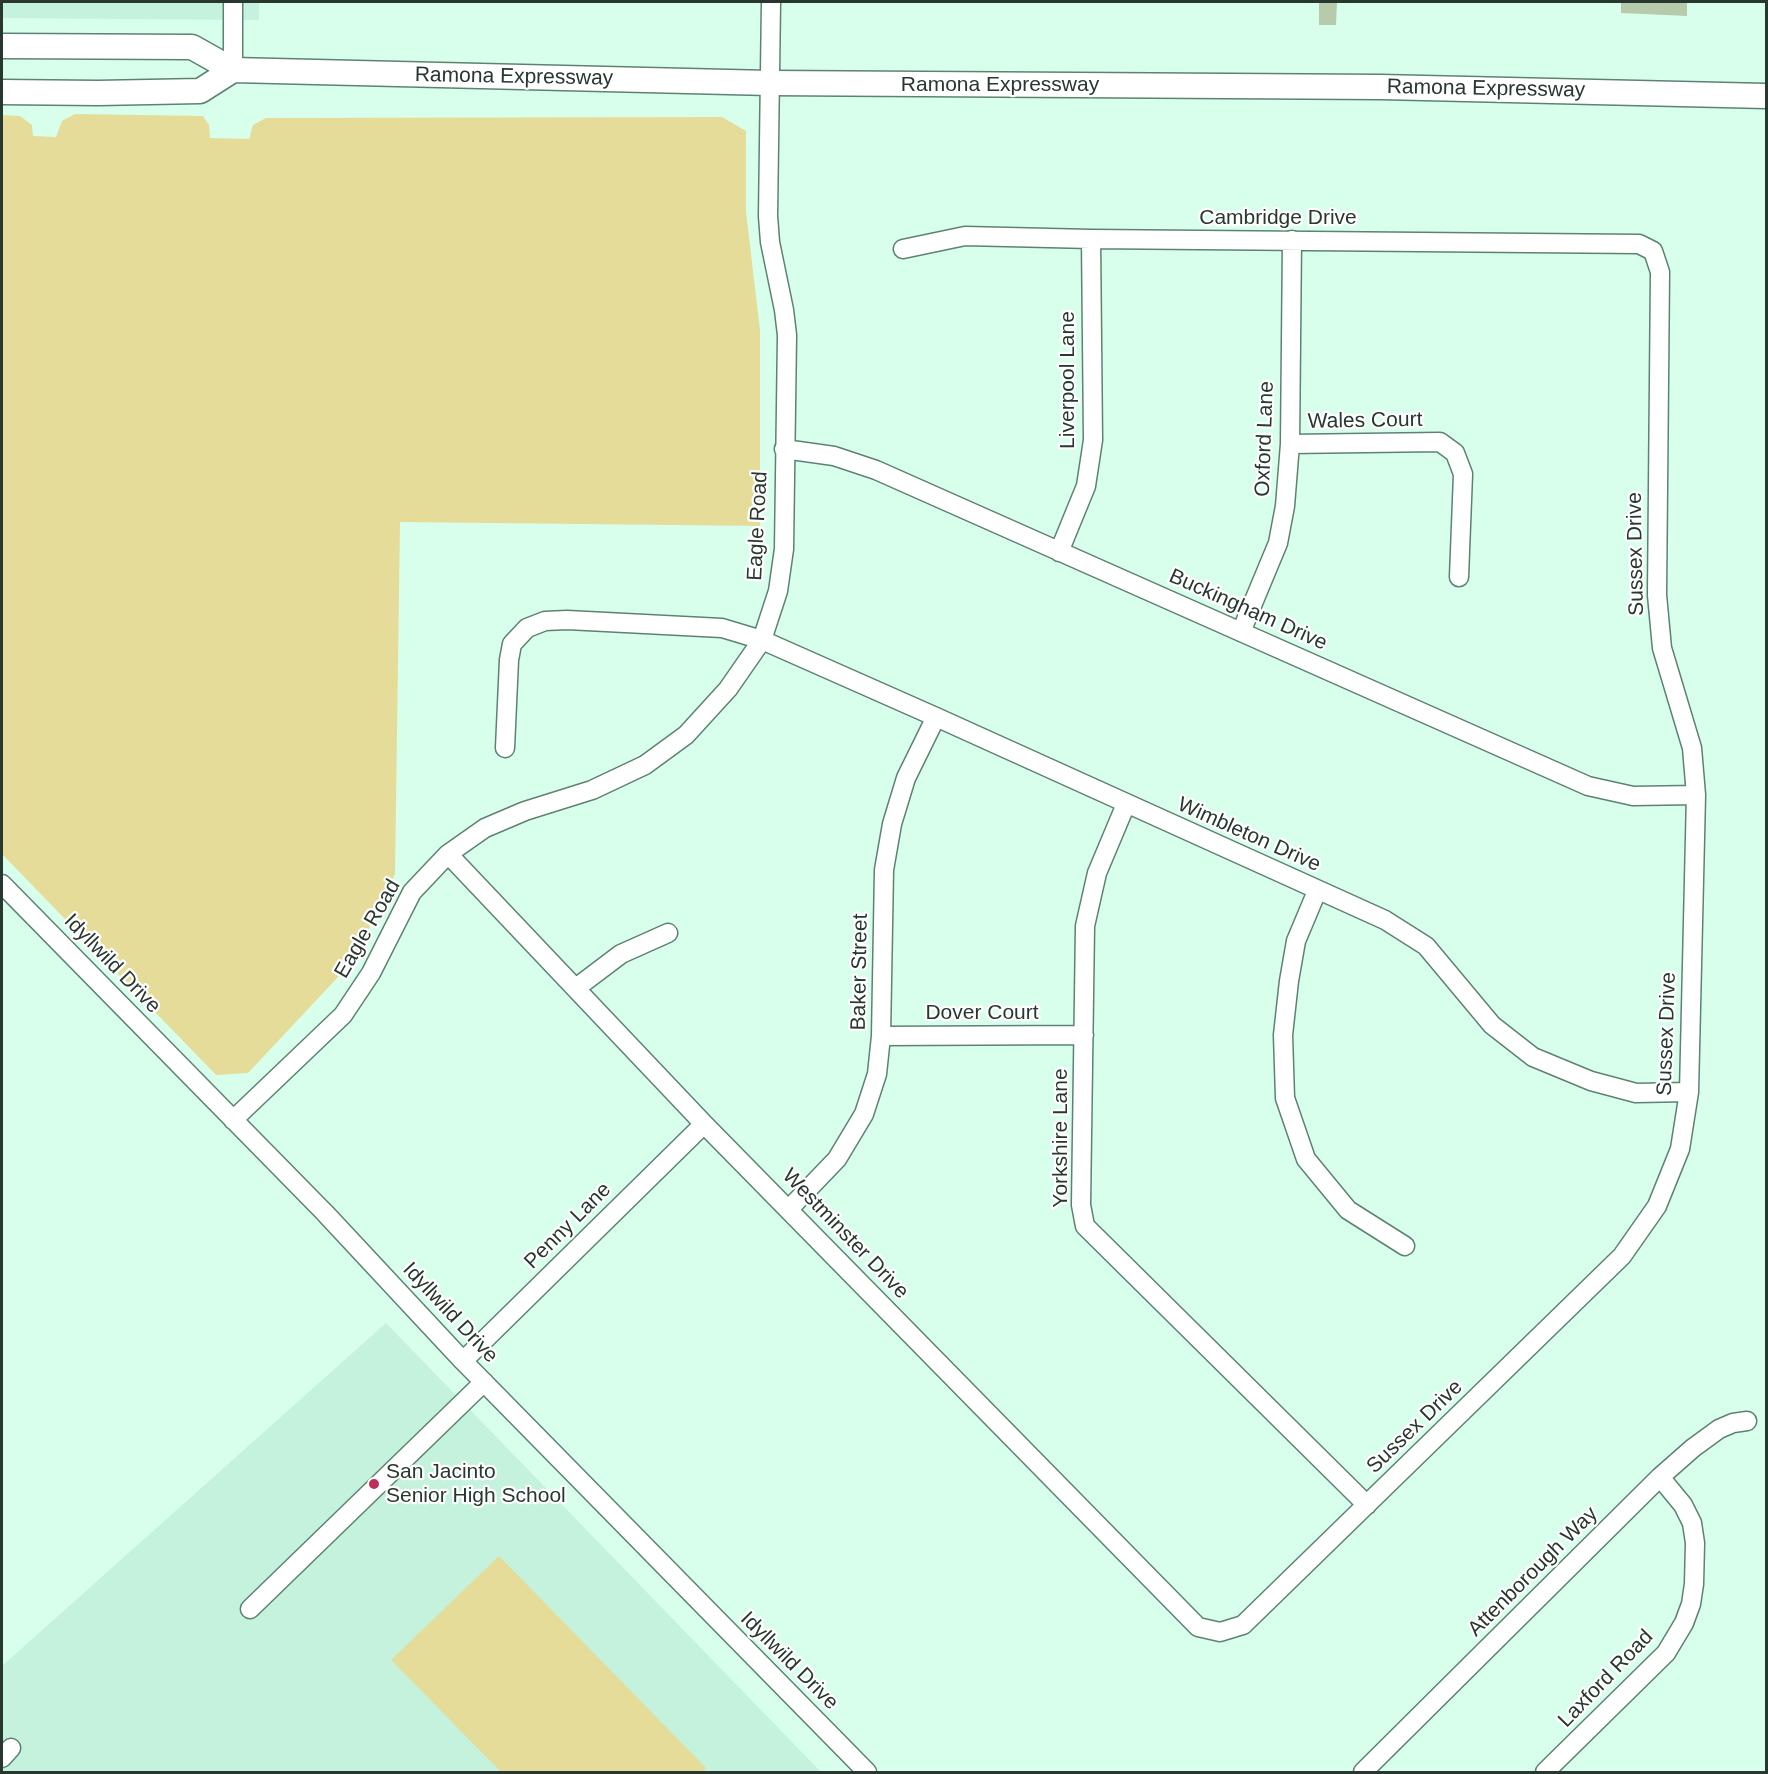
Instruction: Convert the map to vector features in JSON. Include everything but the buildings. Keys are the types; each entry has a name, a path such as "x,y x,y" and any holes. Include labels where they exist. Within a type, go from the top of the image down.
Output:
{"main road":[{"name":"Ramona Expressway","path":"2,46 192,47 233,70 770,83 1370,86 1767,96"},
{"path":"2,92 200,91 233,70"}],"street":[{"path":"233,2 233,70"},
{"name":"Eagle Road","path":"233,1120 343,1015 370,973 412,891 448,854 485,828 525,811 591,790 645,765 686,735 728,690 762,640 778,591 784,549 787,335 770,242 768,216 771,2"},
{"name":"Cambridge Drive","path":"903,249 965,236 1639,244 1653,251"},
{"name":"Liverpool Lane","path":"1059,552 1086,486 1093,440 1091,239"},
{"name":"Oxford Lane","path":"1241,632 1278,543 1286,506 1290,444 1292,240"},
{"name":"Sussex Drive","path":"1220,1632 1243,1625 1622,1256 1657,1206 1680,1149 1689,1092 1696,795 1692,748 1662,648 1657,595 1660,272 1653,251"},
{"name":"Wales Court","path":"1290,444 1440,442 1455,453 1463,474 1459,577"},
{"name":"Buckingham Drive","path":"784,449 834,456 876,470 1588,786 1633,796 1696,795"},
{"name":"Wimbleton Drive","path":"505,748 510,652 512,644 527,628 535,624 567,620 722,628 762,640 1384,920 1426,946 1492,1025 1533,1057 1591,1081 1636,1093 1689,1092"},
{"name":"Baker Street","path":"789,1209 837,1159 864,1114 878,1074 881,1035 884,870 892,824 906,778 936,717"},
{"name":"Yorkshire Lane","path":"1126,804 1097,873 1084,926 1081,1205 1085,1226 1367,1505"},
{"name":"Westminster Drive","path":"448,854 704,1124 1198,1627 1220,1632"},
{"name":"Idyllwild Drive","path":"2,884 325,1214 463,1361 867,1773"},
{"path":"1317,891 1296,941 1289,981 1283,1035 1285,1098 1306,1159 1348,1210 1405,1246"},
{"path":"576,988 621,954 668,933"},
{"name":"Dover Court","path":"881,1035 1084,1035"},
{"name":"Penny Lane","path":"463,1361 704,1124"},
{"path":"250,1609 484,1382"},
{"name":"Attenborough Way","path":"1363,1773 1660,1477 1693,1448 1719,1430 1747,1421"},
{"name":"Laxford Road","path":"1545,1773 1666,1653 1684,1623 1691,1605 1695,1543 1692,1523 1683,1505 1660,1477"}],"shaded area":[{"path":"2,2 259,2 259,20 2,18"},
{"path":"75,114 203,116 209,125 210,138 249,139 253,125 266,118 722,117 746,131 746,212 760,330 760,526 400,522 395,874 354,960 248,1073 216,1075 2,854 2,115 20,116 32,125 33,136 56,137 62,121"},
{"name":"San Jacinto Senior High School","path":"386,1323 821,1772 2,1772 2,1666"},
{"path":"499,1556 706,1768 701,1772 501,1772 391,1660"}],"place":[{"name":"San Jacinto Senior High School","path":"374,1484"}]}
